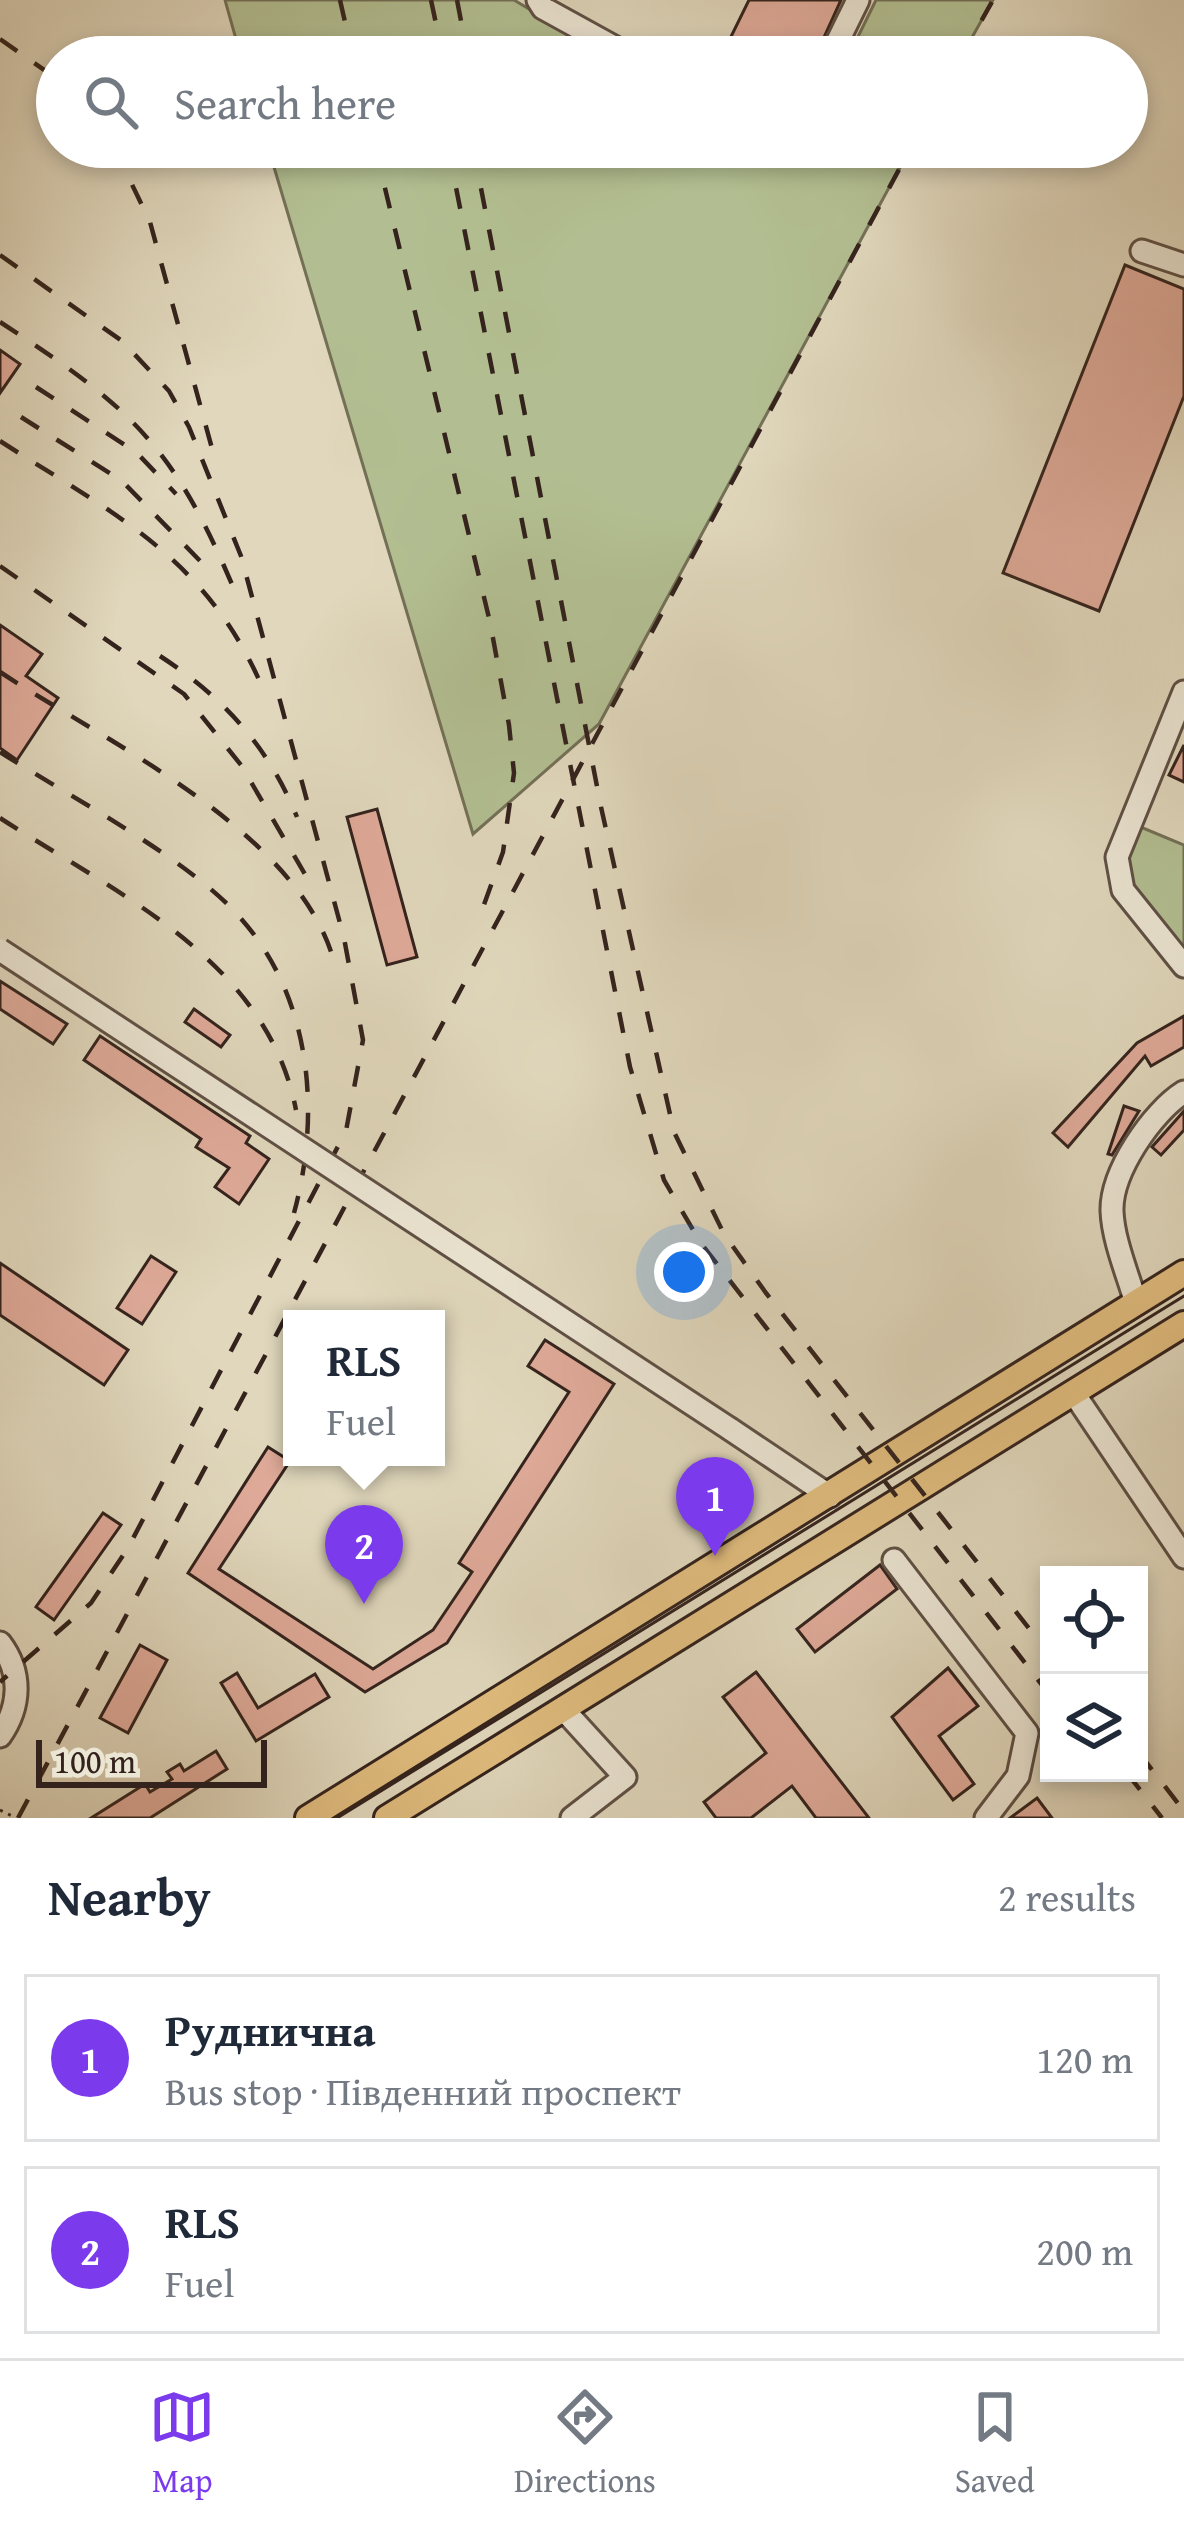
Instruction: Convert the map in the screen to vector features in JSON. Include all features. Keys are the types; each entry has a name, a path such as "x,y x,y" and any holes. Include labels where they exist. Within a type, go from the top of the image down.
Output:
{"main road":[{"path":"308,1818 1184,1273"},
{"path":"387,1818 1184,1324"}],"street":[{"path":"538,0 543,8 594,36"},
{"path":"840,36 858,0"},
{"path":"1142,250 1184,266"},
{"path":"1184,692 1117,856 1123,890 1184,966"},
{"path":"0,950 830,1496"},
{"path":"1136,1304 1112,1215 1114,1191 1156,1115 1184,1092"},
{"path":"1073,1392 1184,1557"},
{"path":"895,1560 1027,1732 1018,1776 986,1818"},
{"path":"0,1643 10,1656 17,1688 13,1717 0,1736"},
{"path":"564,1710 625,1777 572,1818"}],"path":[{"path":"0,1810 16,1818"}],"green space":[{"path":"225,0 514,0 574,36 235,36"},
{"path":"876,0 993,0 973,36 858,36"},
{"path":"274,168 900,168 599,724 473,834"},
{"path":"1131,823 1184,845 1184,966 1123,890"}],"building":[{"path":"749,0 841,0 825,36 731,36"},
{"path":"1125,265 1184,289 1184,396 1099,611 1003,573"},
{"path":"0,350 20,364 0,393"},
{"path":"0,625 42,654 26,676 58,698 17,760 0,748"},
{"path":"1184,745 1184,782 1169,775"},
{"path":"377,809 417,957 387,965 347,817"},
{"path":"0,981 67,1024 53,1044 0,1009"},
{"path":"194,1009 230,1035 221,1047 185,1022"},
{"path":"1184,1016 1184,1047 1151,1066 1145,1056 1068,1147 1053,1133 1137,1043"},
{"path":"100,1036 250,1136 246,1143 269,1159 239,1204 215,1187 229,1168 196,1147 201,1139 84,1060"},
{"path":"1124,1106 1139,1111 1112,1155 1108,1154"},
{"path":"1184,1111 1184,1130 1161,1155 1152,1147"},
{"path":"151,1256 176,1272 142,1324 117,1308"},
{"path":"0,1263 128,1350 104,1385 0,1315"},
{"path":"545,1340 614,1384 447,1643 365,1692 188,1573 268,1447 283,1457 287,1466 219,1569 373,1669 433,1630 472,1572 459,1563 569,1392 528,1366"},
{"path":"103,1513 121,1525 54,1620 36,1607"},
{"path":"880,1565 897,1589 815,1652 797,1629"},
{"path":"140,1645 167,1660 128,1733 100,1718"},
{"path":"948,1668 978,1706 939,1736 974,1784 953,1800 892,1717"},
{"path":"756,1672 869,1818 816,1818 792,1786 751,1818 716,1818 704,1802 766,1753 723,1697"},
{"path":"237,1673 258,1708 315,1674 329,1697 256,1741 221,1683"},
{"path":"216,1751 227,1769 150,1818 91,1818 145,1784 150,1792 172,1779 167,1772 180,1764 184,1771"},
{"path":"1037,1798 1052,1818 1010,1818"}],"tram line":[{"path":"337,1818 1184,1296"}],"railway":[{"path":"340,0 348,36"},
{"path":"431,0 439,36"},
{"path":"457,0 464,36"},
{"path":"973,36 993,0"},
{"path":"0,39 36,64"},
{"path":"124,168 150,222 213,452"},
{"path":"380,168 490,622 509,725 514,773 503,852 477,924"},
{"path":"452,168 630,1067 664,1180 700,1242 1040,1682"},
{"path":"477,168 601,807 674,1132 724,1234 766,1293 1040,1643"},
{"path":"289,1310 900,168"},
{"path":"0,255 122,341 169,391 189,427 241,556 344,938 363,1040 346,1131 128,1548 91,1603 0,1682"},
{"path":"0,322 86,382 147,438 194,506 239,601"},
{"path":"36,387 137,453 176,494"},
{"path":"21,417 122,481 207,568"},
{"path":"0,441 119,517 186,573 241,645 264,691"},
{"path":"0,566 184,694 241,765 309,881"},
{"path":"160,656 242,726 272,768 297,817"},
{"path":"0,672 145,761 243,833 284,873 315,917 335,965"},
{"path":"0,752 186,869 235,912 261,944 280,978 304,1054 307,1134 294,1213"},
{"path":"0,818 137,904 220,972 254,1012 280,1058 296,1110"},
{"path":"18,1818 283,1322"},
{"path":"1148,1765 1184,1811"},
{"path":"1134,1782 1162,1818"}],"place":[{"name":"Руднична","path":"715,1556"},
{"name":"RLS","path":"364,1604"}]}
